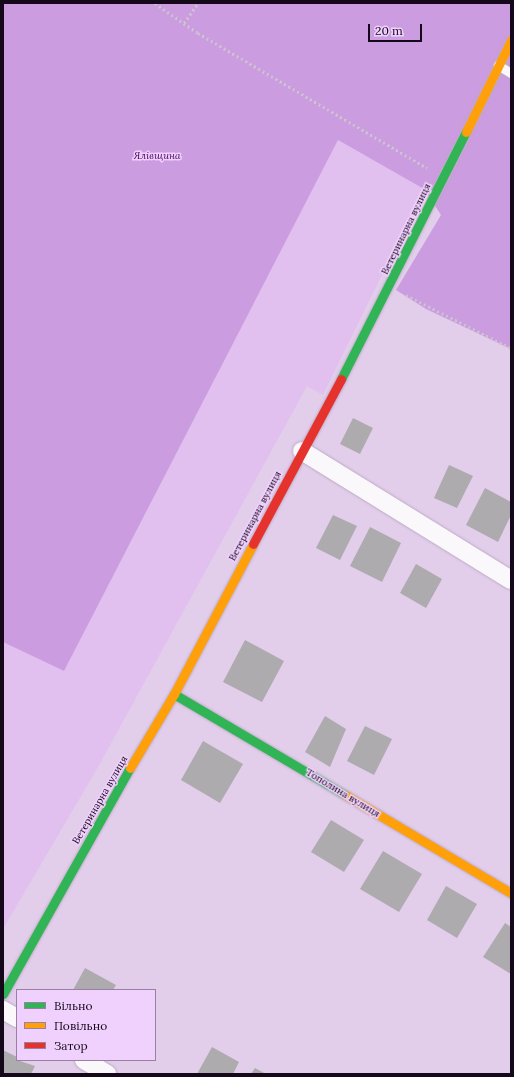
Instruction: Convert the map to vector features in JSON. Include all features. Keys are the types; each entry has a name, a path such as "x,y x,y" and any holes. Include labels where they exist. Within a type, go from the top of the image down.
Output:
{"street":[{"name":"Ветеринарна вулиця","path":"3,994 119,786 174,694 390,286 511,40"},
{"path":"302,451 511,580"},
{"name":"Тополина вулиця","path":"174,694 511,893"},
{"path":"3,1010 16,1017"},
{"path":"86,1061 107,1074"}],"lane":[{"path":"498,65 511,72"}],"path":[{"path":"155,3 184,23 443,178"},
{"path":"184,23 198,3"},
{"path":"390,286 511,348"}],"shaded area":[{"path":"338,140 424,189 323,395 307,386 98,767 3,929 3,642 64,671"}],"green space":[{"name":"Ялівщина","path":"3,3 511,3 511,349 426,309 396,290 441,215 424,189 338,140 64,671 3,642"}],"building":[{"path":"353,418 373,428 360,454 340,444"},
{"path":"449,465 473,476 457,508 434,498"},
{"path":"485,488 511,502 511,515 498,542 466,525"},
{"path":"333,515 357,526 340,560 316,548"},
{"path":"370,527 401,543 382,582 350,566"},
{"path":"416,564 442,579 426,608 400,593"},
{"path":"245,640 284,661 262,702 223,682"},
{"path":"325,716 346,729 330,767 305,752"},
{"path":"365,726 392,739 374,775 347,761"},
{"path":"203,741 243,764 220,803 181,780"},
{"path":"331,820 364,840 344,872 311,852"},
{"path":"383,851 422,874 399,912 360,889"},
{"path":"446,886 477,904 457,938 427,920"},
{"path":"505,923 511,927 511,974 483,957"},
{"path":"85,968 116,985 114,989 74,989"},
{"path":"212,1047 239,1062 233,1074 197,1074"},
{"path":"3,1050 16,1056 16,1061 35,1066 31,1074 3,1074"},
{"path":"255,1068 266,1074 251,1074"}],"traffic: fast":[{"path":"341,379 466,132"},
{"path":"174,694 347,796"},
{"path":"3,994 130,768"}],"traffic: slow":[{"path":"466,132 511,40"},
{"path":"130,768 174,694 253,544"},
{"path":"347,796 511,893"}],"traffic: jam":[{"path":"253,544 341,379"}]}
